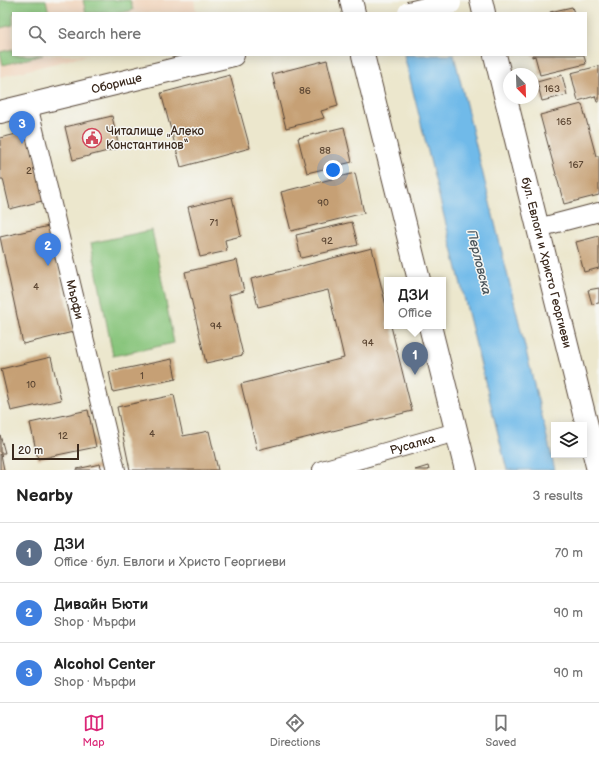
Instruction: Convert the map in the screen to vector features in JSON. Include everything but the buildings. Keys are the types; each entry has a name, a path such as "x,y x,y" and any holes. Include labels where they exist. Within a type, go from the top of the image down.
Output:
{"main road":[{"path":"351,0 354,12"},
{"path":"481,0 484,12"},
{"path":"413,12 456,2"},
{"name":"Оборище","path":"0,112 229,56"},
{"path":"363,56 418,277"},
{"name":"бул. Евлоги и Христо Георгиеви","path":"495,56 599,470"},
{"path":"431,329 466,470"}],"street":[{"name":"Мърфи","path":"28,105 116,470"},
{"path":"538,228 599,212"},
{"name":"Русалка","path":"322,470 456,432"}],"shaded area":[{"path":"0,0 194,0 196,12 12,12 12,56 84,56 0,77"}],"green space":[{"path":"0,0 46,0 49,12 12,12 12,25 0,28"},
{"path":"83,0 130,0 133,10 125,12 86,12"},
{"path":"12,49 12,56 39,56 3,65 0,52"},
{"path":"152,230 174,343 113,356 91,243"}],"water":[{"name":"Перловска","path":"404,56 454,56 555,470 507,470"}],"pier":[{"path":"389,0 442,0 445,12 392,12"}],"place":[{"name":"Читалище „Алеко Константинов“","path":"92,138"},
{"name":"Alcohol Center","path":"22,144"},
{"name":"Дивайн Бюти","path":"48,266"},
{"name":"ДЗИ","path":"415,375"}]}
